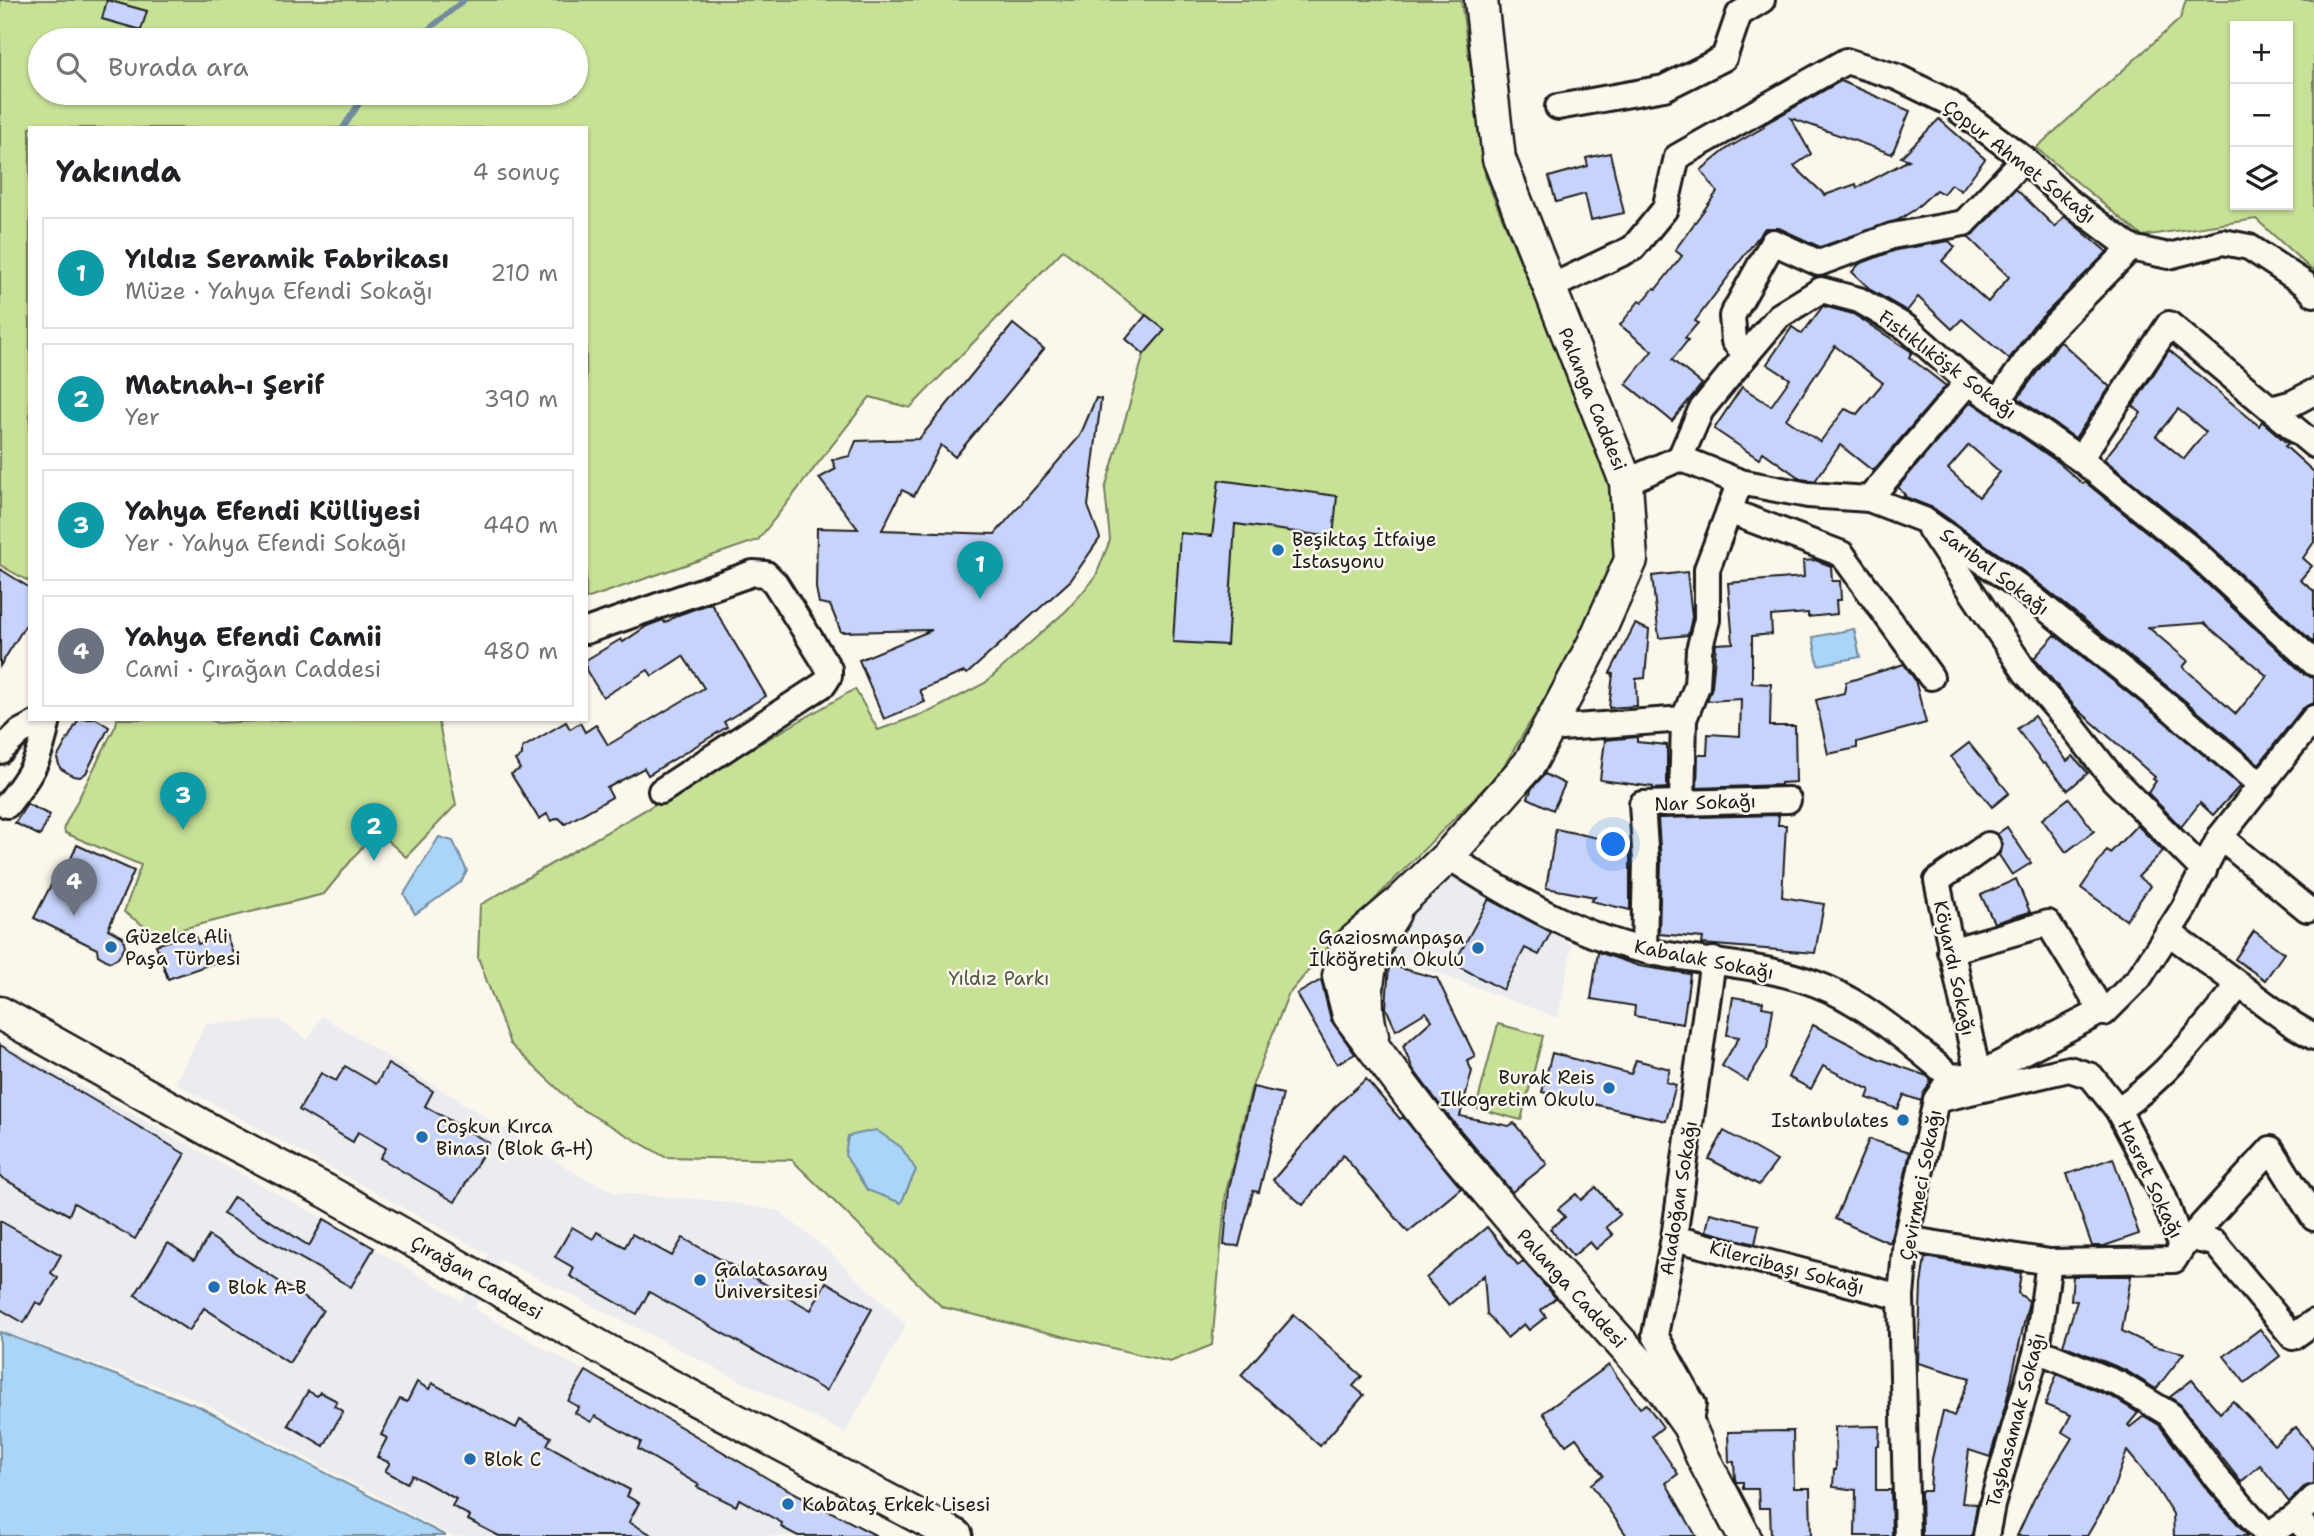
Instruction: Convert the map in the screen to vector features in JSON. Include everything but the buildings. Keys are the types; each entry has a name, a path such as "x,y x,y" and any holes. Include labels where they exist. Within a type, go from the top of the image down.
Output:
{"main road":[{"name":"Palanga Caddesi","path":"1480,0 1499,159 1626,482 1631,561 1593,645 1530,763 1471,833 1400,902 1377,942 1367,989 1367,1019 1378,1054 1438,1133 1540,1253 1662,1388 1689,1426 1702,1457 1744,1536"},
{"name":"Çırağan Caddesi","path":"0,1013 220,1136 326,1191 644,1372 956,1536"}],"street":[{"path":"1558,107 1664,88 1724,58 1739,14 1762,0"},
{"name":"Çopur Ahmet Sokağı","path":"1549,288 1633,247 1665,209 1677,157 1846,61 1898,77 1948,102 2024,159 2067,200 2131,248 2169,256 2223,242 2249,247 2305,284 2314,294"},
{"path":"1746,355 1734,341 1732,316 1773,242 1819,263 1892,236 1964,223 2024,159"},
{"path":"1997,401 2044,337 2131,248"},
{"name":"Fıstıklıköşk Sokağı","path":"1679,458 1701,410 1779,316 1821,290 1859,300 1907,328 1968,383 2080,459 2190,548 2314,663"},
{"path":"2080,459 2169,324 2314,445"},
{"path":"1869,499 1968,383"},
{"path":"2271,409 2293,403 2314,392"},
{"path":"1626,482 1679,458"},
{"name":"Sarıbal Sokağı","path":"1679,458 1740,482 1808,495 1869,499 1924,520 1968,549 2059,619 2262,786"},
{"path":"1682,802 1684,719 1697,686 1699,650 1707,620 1707,569 1740,482"},
{"path":"1729,511 1842,554 1931,677"},
{"path":"1924,520 2026,673 2114,780 2204,871"},
{"path":"588,630 753,573 766,574 775,583 829,669 830,676 824,684 661,791"},
{"path":"1548,729 1684,719"},
{"path":"0,751 20,732 42,721"},
{"path":"7,805 32,772 43,745 46,721"},
{"path":"1951,1077 1978,1075 2104,1013 2139,978 2204,871 2220,837 2312,725"},
{"name":"Nar Sokağı","path":"1644,950 1646,862 1642,804 1788,800"},
{"path":"2220,837 2307,909"},
{"name":"Köyardı Sokağı","path":"1978,1075 1937,881 1988,845"},
{"name":"Kabalak Sokağı","path":"1448,856 1483,879 1576,929 1644,950 1766,970 1817,984 1859,1007 1951,1077"},
{"path":"1950,951 2048,923 2102,1012"},
{"path":"2168,932 2292,1024 2314,1037"},
{"name":"Aladoğan Sokağı","path":"1689,1426 1693,1404 1655,1335 1674,1238 1713,960"},
{"path":"2118,1110 2145,1091 2181,1056 2239,985"},
{"name":"Hasret Sokağı","path":"1936,1100 2069,1069 2091,1076 2118,1110 2187,1242"},
{"name":"Çevirmeci Sokağı","path":"1908,1536 1900,1297 1906,1239 1936,1100 1951,1077"},
{"path":"1906,1239 2049,1262 2174,1260 2271,1149 2311,1206"},
{"name":"Kilercibaşı Sokağı","path":"1674,1238 1900,1297"},
{"path":"2187,1242 2215,1242 2292,1337 2314,1322"},
{"name":"Taşbasamak Sokağı","path":"1986,1536 2037,1349 2049,1262"},
{"path":"2037,1349 2119,1384 2169,1414 2218,1479 2267,1536 2295,1517 2314,1498"},
{"path":"2295,1517 2313,1536"}],"shaded area":[{"name":"Gaziosmanpaşa İlköğretim Okulu","path":"1451,873 1572,945 1558,1018 1381,952"},
{"name":"Galatasaray Üniversitesi","path":"322,1016 582,1177 616,1193 719,1201 779,1211 827,1250 906,1325 845,1433 500,1259 474,1309 772,1481 877,1536 452,1536 196,1399 0,1331 0,1042 324,1219 462,1301 488,1254 175,1083 206,1024 279,1020 308,1040"}],"green space":[{"name":"Yıldız Parkı","path":"0,0 1461,0 1486,179 1611,480 1621,526 1614,560 1591,621 1501,771 1331,944 1288,995 1251,1089 1226,1192 1212,1345 1170,1362 942,1307 792,1160 665,1157 576,1106 510,1044 478,957 480,905 855,689 878,730 931,711 985,683 1067,610 1095,578 1110,540 1105,489 1144,354 1164,330 1063,250 910,408 870,397 758,540 588,598 588,126 28,126 28,581 0,565"},
{"path":"2186,0 2314,0 2314,272 2256,219 2142,236 2036,148 2180,19"},
{"path":"117,721 438,721 456,805 406,857 376,830 324,894 157,935 124,912 141,865 65,833 64,827"},
{"path":"1498,1024 1543,1036 1521,1120 1476,1108"}],"water":[{"path":"1854,629 1860,657 1818,665 1813,637"},
{"path":"439,837 453,841 467,871 461,882 415,914 404,894"},
{"path":"876,1130 901,1147 916,1170 901,1203 867,1190 845,1155 848,1136"},
{"path":"0,1332 198,1406 446,1536 0,1536"}],"waterway":[{"path":"430,28 464,0"},
{"path":"344,126 358,105"}],"place":[{"name":"Beşiktaş İtfaiye İstasyonu","path":"1278,550"},
{"name":"Yıldız Seramik Fabrikası","path":"980,599"},
{"name":"Yahya Efendi Külliyesi","path":"183,830"},
{"name":"Matnah-ı Şerif","path":"374,861"},
{"name":"Yahya Efendi Camii","path":"74,916"},
{"name":"Güzelce Ali Paşa Türbesi","path":"111,947"},
{"name":"Gaziosmanpaşa İlköğretim Okulu","path":"1478,948"},
{"name":"Burak Reis Ilkogretim Okulu","path":"1609,1088"},
{"name":"Istanbulates","path":"1903,1120"},
{"name":"Coşkun Kırca Binası (Blok G-H)","path":"422,1137"},
{"name":"Galatasaray Üniversitesi","path":"700,1280"},
{"name":"Blok A-B","path":"214,1287"},
{"name":"Blok C","path":"470,1459"},
{"name":"Kabataş Erkek Lisesi","path":"788,1504"}]}
